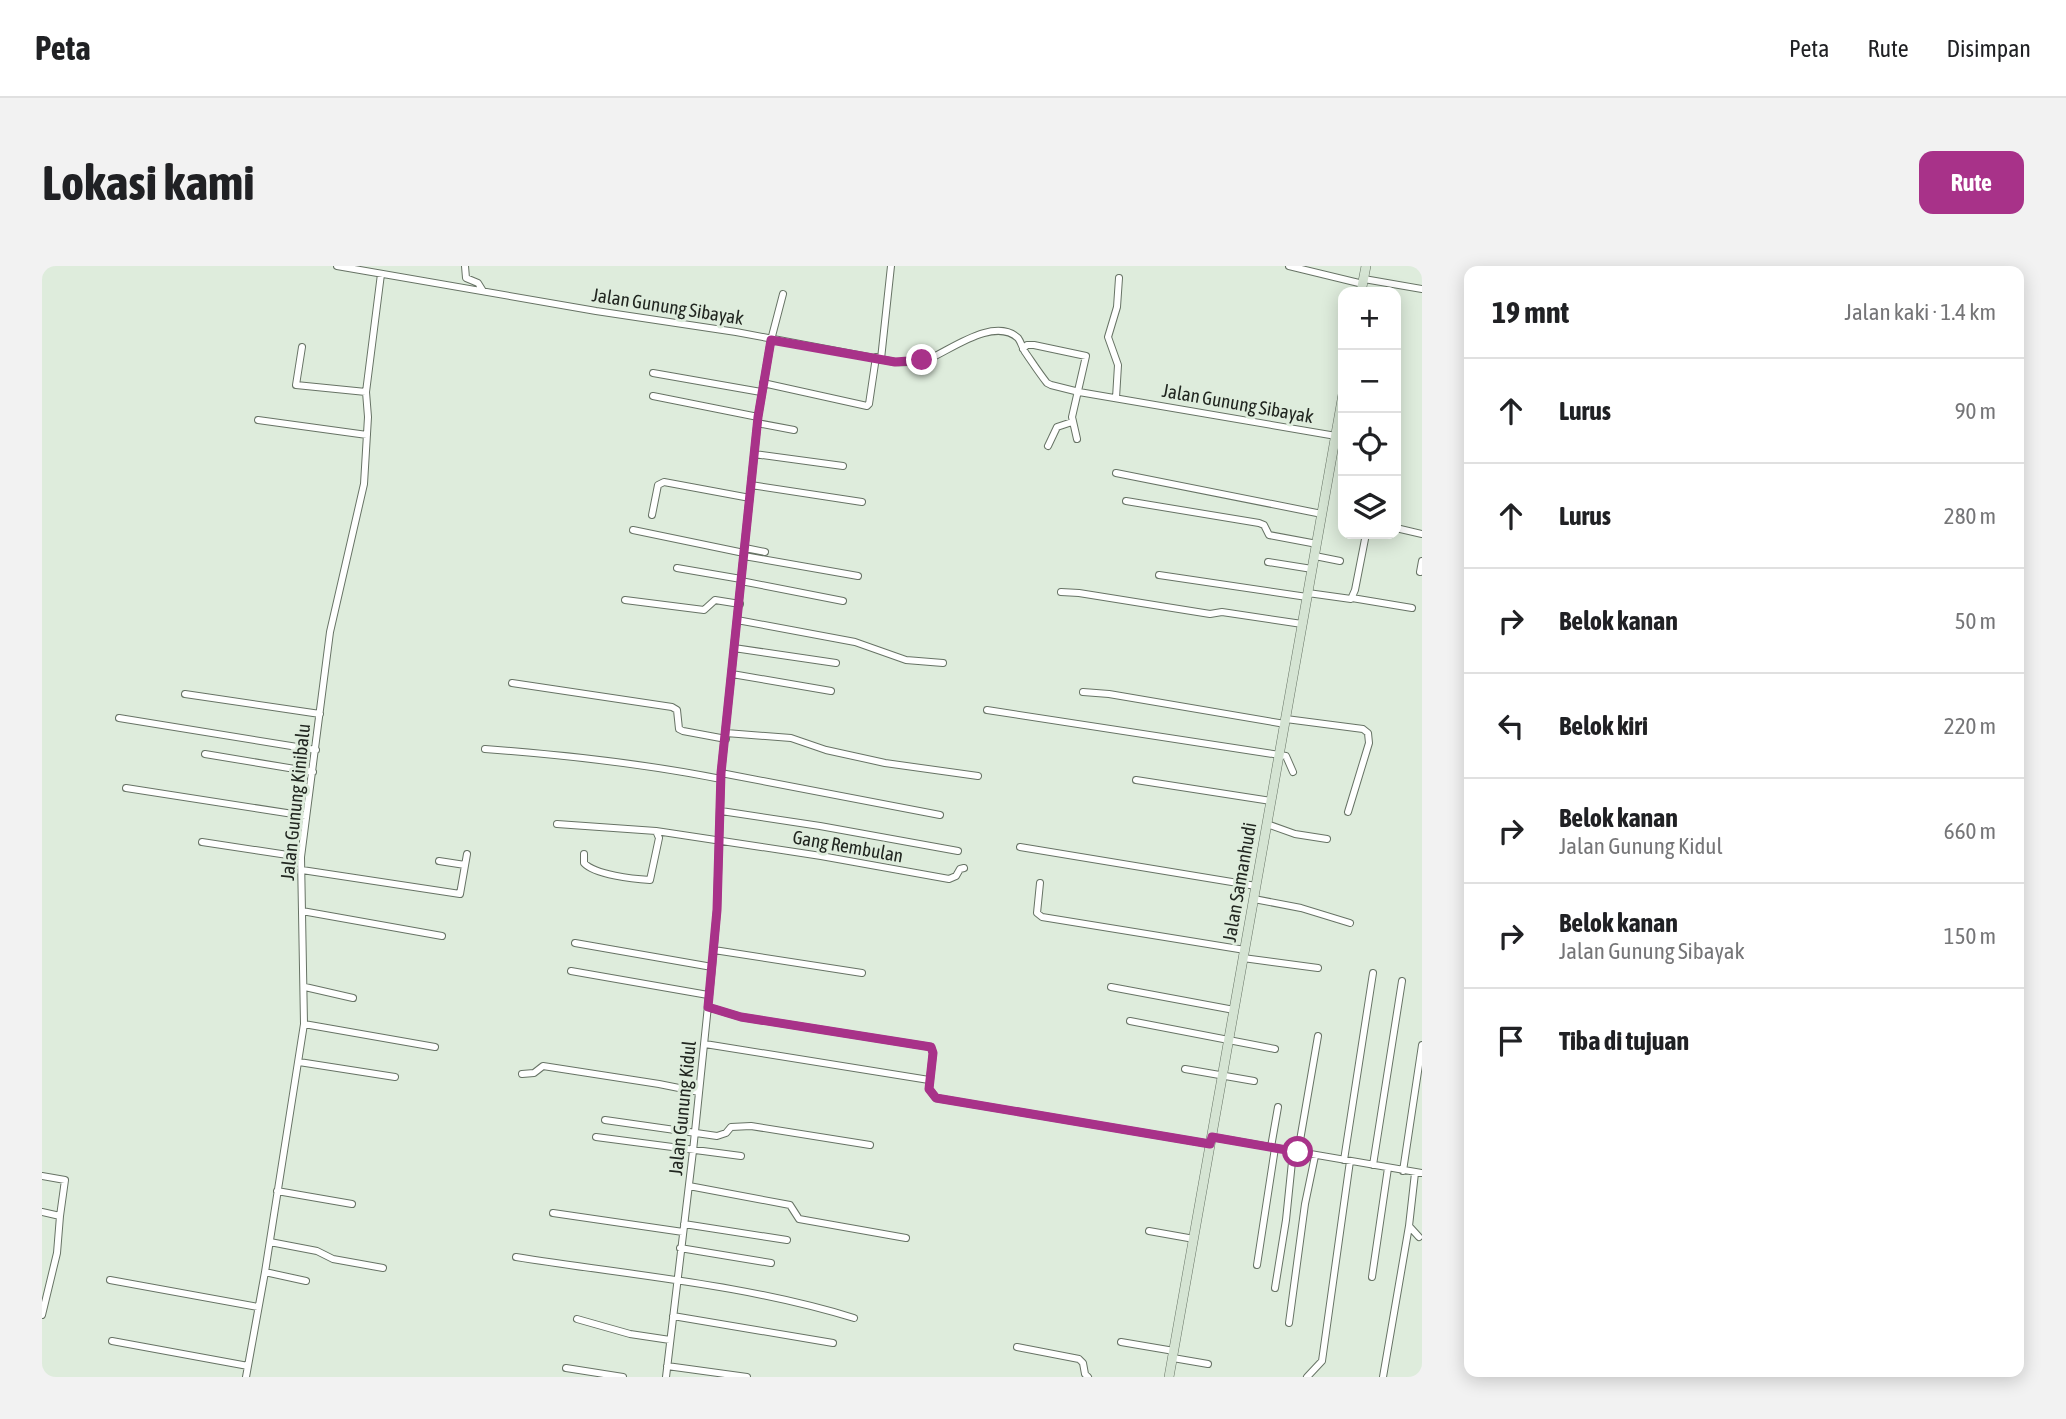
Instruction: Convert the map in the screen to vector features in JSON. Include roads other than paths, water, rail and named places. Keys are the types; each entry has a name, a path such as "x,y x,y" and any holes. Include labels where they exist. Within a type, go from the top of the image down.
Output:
{"street":[{"name":"Jalan Gunung Sibayak","path":"337,266 736,332 904,363 922,360 982,333 1010,333 1020,340 1023,349 1047,383 1079,392 1338,434"},
{"path":"465,266 466,278 478,283 482,291"},
{"path":"763,383 867,406 879,358 891,266"},
{"path":"1289,266 1362,285 1422,289"},
{"path":"1362,285 1366,266"},
{"name":"Jalan Gunung Kinibalu","path":"246,1377 304,1024 301,857 330,632 363,484 367,435 366,392 380,274"},
{"path":"1116,398 1118,365 1108,337 1118,299 1119,278"},
{"name":"Jalan Gunung Kidul","path":"666,1377 714,950 721,776 754,454 761,392 783,294"},
{"path":"1023,349 1027,345 1034,345 1085,355 1072,422 1077,439"},
{"path":"302,347 296,385 366,392"},
{"path":"653,373 761,392"},
{"path":"653,396 794,430"},
{"path":"258,420 367,435"},
{"path":"1048,446 1054,430 1072,422"},
{"name":"Jalan Samanhudi","path":"1169,1377 1302,624 1338,439"},
{"path":"754,454 844,466"},
{"path":"1116,473 1322,514"},
{"path":"652,515 657,487 661,483 750,498"},
{"path":"751,485 862,502"},
{"path":"1126,501 1259,523 1264,525 1269,535 1317,544"},
{"path":"1401,529 1422,534"},
{"path":"633,530 858,576"},
{"path":"1352,598 1365,539"},
{"path":"745,552 765,552"},
{"path":"1315,556 1340,561"},
{"path":"1420,572 1422,561"},
{"path":"1268,562 1312,569"},
{"path":"677,568 843,601"},
{"path":"1159,575 1308,595 1352,598 1412,608"},
{"path":"1061,592 1202,613 1222,612 1302,624"},
{"path":"625,600 704,610 715,600 740,604"},
{"path":"737,620 855,642 906,660 943,663"},
{"path":"734,648 836,663"},
{"path":"732,674 831,691"},
{"path":"512,683 672,707 677,710 679,729 683,731 726,736 791,738 826,750 885,763 978,776"},
{"path":"1083,692 1285,722 1363,729 1368,733 1368,743 1348,812"},
{"path":"185,694 320,713"},
{"path":"987,710 1279,755 1288,757 1293,772"},
{"path":"119,718 316,750"},
{"path":"485,749 651,765 940,815"},
{"path":"205,754 313,772"},
{"path":"1136,779 1271,801"},
{"path":"126,788 306,816"},
{"path":"721,811 958,852"},
{"name":"Gang Rembulan","path":"557,824 656,831 949,879 964,868"},
{"path":"1267,824 1295,834 1327,839"},
{"path":"584,854 584,863 588,867 650,880 659,838 656,831"},
{"path":"202,842 301,857"},
{"path":"1020,847 1256,886"},
{"path":"302,870 460,894 467,854"},
{"path":"439,860 465,865"},
{"path":"1040,883 1037,913 1042,917 1318,968"},
{"path":"1254,899 1301,908 1350,923"},
{"path":"302,911 442,936"},
{"path":"575,943 712,967"},
{"path":"714,950 862,972"},
{"path":"571,971 708,995"},
{"path":"1307,1377 1322,1361 1373,973"},
{"path":"1373,1165 1402,981"},
{"path":"304,986 353,998"},
{"path":"1111,987 1234,1010"},
{"path":"708,1007 741,1017 931,1047 931,1094 940,1100 1273,1147 1419,1173 1383,1377"},
{"path":"1130,1021 1275,1049"},
{"path":"304,1024 435,1047"},
{"path":"1275,1288 1296,1152 1318,1036"},
{"path":"705,1044 929,1080"},
{"path":"1403,1171 1422,1045"},
{"path":"299,1062 395,1077"},
{"path":"522,1074 534,1073 543,1066 699,1093"},
{"path":"1185,1069 1254,1081"},
{"path":"1257,1265 1278,1107"},
{"path":"605,1120 717,1136 731,1127 751,1126 870,1145"},
{"path":"596,1137 741,1156"},
{"path":"1289,1322 1305,1204 1315,1156"},
{"path":"1372,1277 1388,1168"},
{"path":"42,1176 65,1180 57,1254 44,1295 42,1315"},
{"path":"689,1186 790,1205 799,1219 905,1238"},
{"path":"277,1191 352,1204"},
{"path":"42,1212 60,1216"},
{"path":"553,1213 682,1232"},
{"path":"684,1224 787,1240"},
{"path":"1409,1226 1419,1237"},
{"path":"1149,1231 1194,1239"},
{"path":"270,1242 317,1251 332,1259 383,1268"},
{"path":"680,1248 771,1264"},
{"path":"516,1257 677,1280 813,1306 854,1318"},
{"path":"265,1272 306,1281"},
{"path":"110,1280 258,1307"},
{"path":"673,1316 834,1343"},
{"path":"577,1319 630,1334 670,1340"},
{"path":"112,1340 248,1366"},
{"path":"1121,1342 1208,1364"},
{"path":"1017,1347 1079,1359 1088,1377"},
{"path":"667,1366 747,1377"},
{"path":"566,1368 623,1377"}]}
